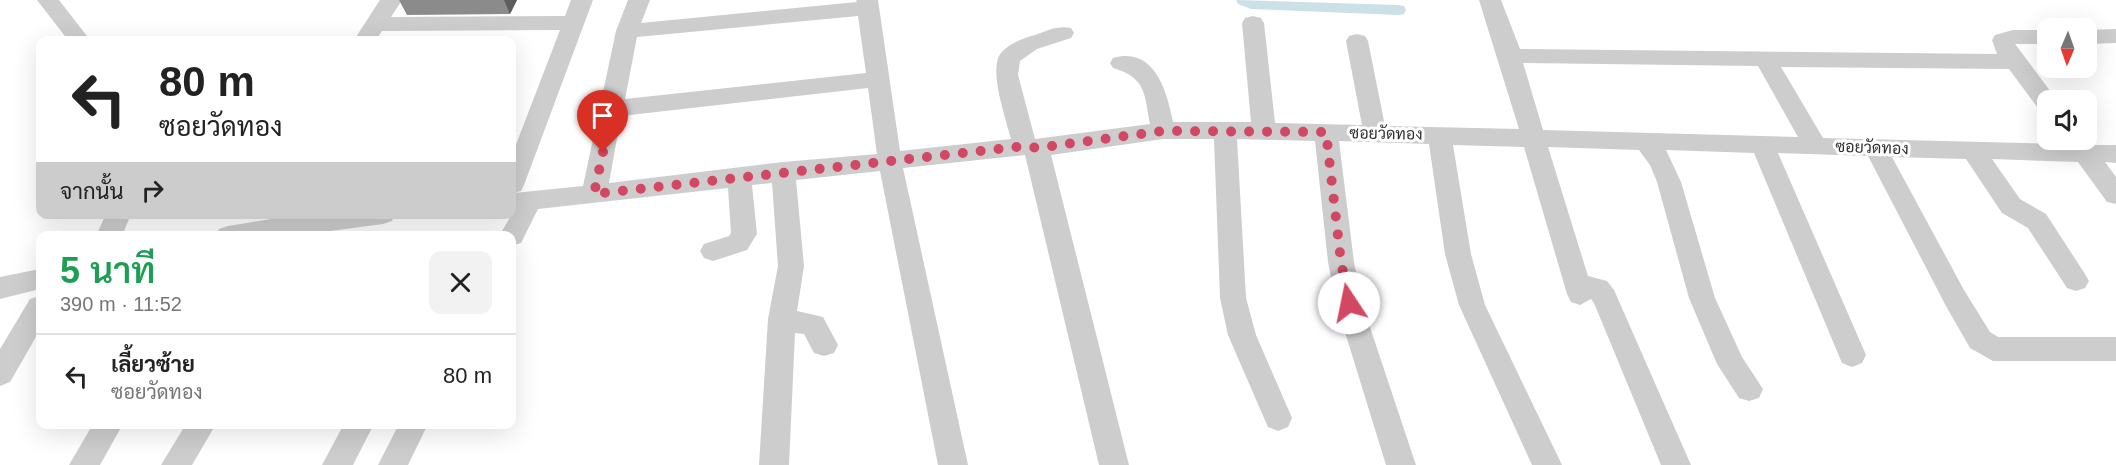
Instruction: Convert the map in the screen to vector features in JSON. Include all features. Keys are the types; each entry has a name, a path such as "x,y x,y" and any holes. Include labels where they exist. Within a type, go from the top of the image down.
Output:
{"street":[{"path":"48,0 76,36"},
{"path":"370,32 391,0"},
{"path":"516,187 582,0"},
{"path":"594,194 627,31 639,0"},
{"path":"1490,0 1508,52 1579,290 1598,288 1605,298 1676,465"},
{"path":"627,31 867,4 890,162 953,465"},
{"path":"370,32 573,23"},
{"path":"1253,24 1264,131"},
{"path":"1063,33 1029,44 1009,58 1007,75 1031,147 1114,465"},
{"path":"2097,36 2116,36"},
{"path":"2037,37 2013,37 2003,40 2004,48 2037,91"},
{"path":"1358,41 1375,133"},
{"path":"1508,52 1516,56 2015,62"},
{"path":"1766,60 1815,145"},
{"path":"1121,63 1131,63 1141,68 1149,77 1163,131"},
{"path":"612,109 878,79"},
{"path":"1225,130 1233,298 1242,335 1278,418"},
{"name":"ซอยวัดทอง","path":"516,187 594,194 783,171 890,162 1163,131 1439,134 1973,150 2037,148"},
{"path":"1326,132 1341,262 1349,303 1401,465"},
{"path":"1439,134 1458,254 1472,305 1547,465"},
{"path":"1645,140 1661,162 1669,182 1701,298 1731,364 1749,389"},
{"path":"1762,143 1852,355"},
{"path":"1875,147 1955,298 1980,340 1993,349 2116,349"},
{"path":"1973,150 2011,206 2037,221 2076,281"},
{"path":"2082,150 2116,195"},
{"name":"ซอยวัดทอง","path":"2097,150 2116,154"},
{"path":"774,465 782,319 791,266 783,171"},
{"path":"714,251 738,243 744,234 739,178"},
{"path":"241,228 331,227 363,219"},
{"path":"0,288 36,280"},
{"path":"0,374 36,314"},
{"path":"782,319 813,325 824,345"},
{"path":"84,465 106,429"},
{"path":"176,465 199,429"},
{"path":"337,465 357,429"},
{"path":"393,465 411,429"}],"waterway":[{"path":"1244,0 1251,4 1398,10"}],"route":[{"path":"603,152 594,194 783,171 890,162 1025,146 1037,148 1163,131 1326,132 1341,262 1349,303"}]}
